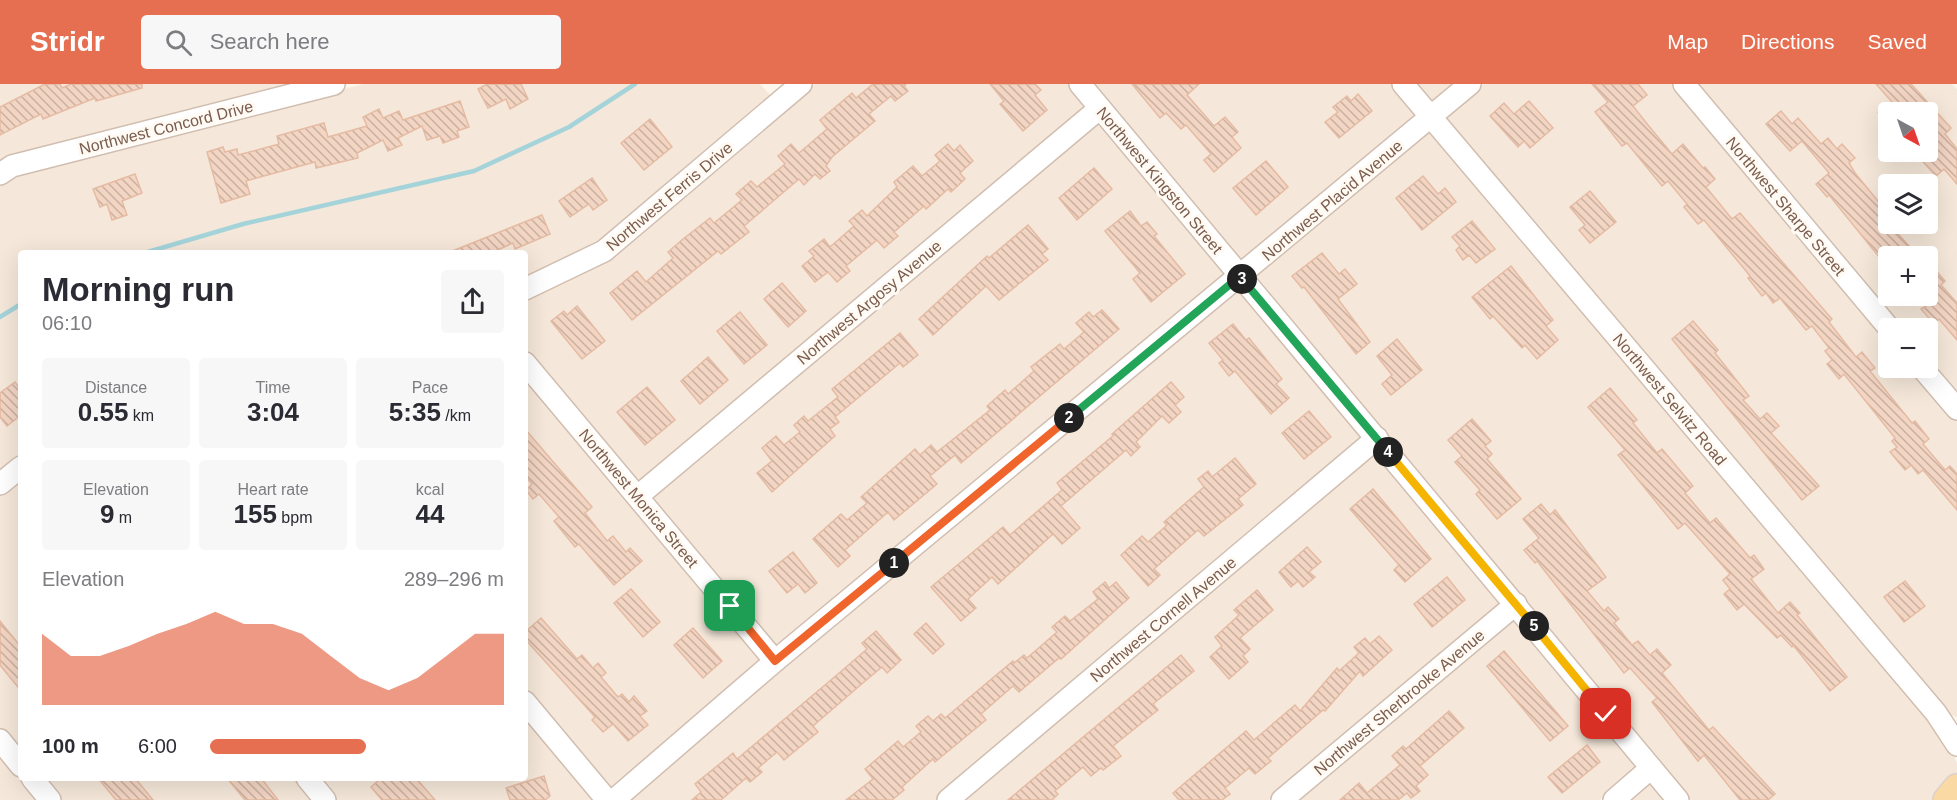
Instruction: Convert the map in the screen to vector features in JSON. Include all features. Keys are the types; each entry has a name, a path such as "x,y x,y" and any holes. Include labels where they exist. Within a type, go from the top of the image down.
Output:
{"main road":[{"path":"1947,800 1957,788"}],"street":[{"name":"Northwest Concord Drive","path":"0,174 12,166 334,84"},
{"name":"Northwest Ferris Drive","path":"528,288 604,252 777,91 801,84"},
{"name":"Northwest Kingston Street","path":"1080,84 1678,800"},
{"name":"Northwest Selvitz Road","path":"1403,84 1936,713 1957,745"},
{"name":"Northwest Placid Avenue","path":"614,800 775,661 1470,84"},
{"name":"Northwest Sharpe Street","path":"1684,84 1881,318"},
{"name":"Northwest Argosy Avenue","path":"638,496 1100,108"},
{"name":"Northwest Monica Street","path":"528,367 775,661"},
{"path":"1931,378 1957,409"},
{"name":"Northwest Cornell Avenue","path":"948,800 1377,438"},
{"path":"0,484 18,469"},
{"name":"Northwest Sherbrooke Avenue","path":"1282,800 1516,604"},
{"path":"528,706 607,800"},
{"name":"Northwest Selvitz Road","path":"1936,713 1957,725"},
{"path":"0,741 18,762"},
{"path":"1614,800 1651,768"},
{"path":"34,781 50,800"},
{"path":"309,781 325,800"}],"shaded area":[{"path":"0,84 298,84 0,164"},
{"path":"363,84 760,84 772,97 599,244 528,278 528,250 18,250 18,458 0,473 0,185 16,174"},
{"path":"815,84 1070,84 1089,106 638,484 528,354 528,297 610,258"},
{"path":"1090,84 1393,84 1419,115 1240,265"},
{"path":"1414,84 1456,84 1431,105"},
{"path":"1484,84 1674,84 1878,328 1878,378 1920,378 1957,421 1957,717 1948,714 1442,119"},
{"path":"1694,84 1952,84 1957,89 1957,397 1938,374 1938,318 1892,318 1881,306 1938,306 1938,246 1878,246 1878,302"},
{"path":"1100,120 1228,275 776,649 650,497"},
{"path":"1430,129 1946,740 1957,763 1957,774 1935,800 1688,800 1252,278"},
{"path":"1240,288 1365,437 935,800 627,800 787,663"},
{"path":"528,379 764,660 610,792 528,694"},
{"path":"1377,450 1504,602 1269,800 962,800"},
{"path":"18,481 18,749 0,728 0,496"},
{"path":"1515,616 1639,767 1600,800 1296,800"},
{"path":"528,718 596,800 335,800 319,781 528,781"},
{"path":"0,753 18,774 18,781 24,781 40,800 0,800"},
{"path":"1651,780 1667,800 1627,800"},
{"path":"44,781 299,781 315,800 60,800"}],"building":[{"path":"45,84 60,84 62,88 71,84 142,84 142,88 96,101 95,98 43,119 41,114 0,135 0,107"},
{"path":"487,84 521,84 528,99 510,109 506,99 488,108 478,89"},
{"path":"873,84 906,84 904,86 908,91 895,101 891,96 869,114 875,121 832,157 826,166 830,171 820,179 815,174 804,185 799,179 744,226 749,232 721,254 718,251 632,320 610,293 637,271 646,282 673,258 668,252 683,239 710,218 714,223 742,200 736,194 751,181 757,187 785,164 778,156 791,144 799,153 827,129 820,120 852,93 856,98"},
{"path":"990,84 1035,84 1041,90 1035,95 1047,110 1023,131 1000,104 1004,101"},
{"path":"1132,84 1199,84 1187,95 1214,126 1225,117 1238,132 1232,137 1241,148 1214,172 1204,160 1211,154 1186,125 1181,129 1166,113 1160,118"},
{"path":"1592,84 1638,84 1647,95 1633,106 1648,125 1672,154 1683,144 1703,168 1705,167 1715,179 1706,187 1732,219 1740,213 1832,319 1829,322 1856,357 1862,352 1875,368 1870,371 1912,423 1915,421 1929,439 1923,444 1945,470 1950,466 1957,474 1957,510 1923,470 1918,474 1911,465 1905,470 1890,452 1897,447 1892,441 1895,438 1844,374 1839,379 1827,364 1832,360 1825,351 1829,348 1812,326 1806,330 1780,298 1773,303 1766,293 1762,296 1748,278 1750,276 1704,220 1698,224 1684,207 1687,204 1668,181 1662,186 1627,143 1622,146 1595,112 1608,102"},
{"path":"1876,84 1911,84 1927,102 1892,102"},
{"path":"1358,94 1372,111 1339,138 1325,122 1338,112 1333,107 1347,96 1351,101"},
{"path":"460,101 469,127 457,131 459,137 443,143 440,136 427,140 422,126 398,138 402,145 388,151 383,140 357,153 358,158 316,168 315,162 246,181 250,194 221,203 207,152 223,147 225,152 237,149 238,155 279,144 277,136 324,123 328,137 367,126 363,117 379,109 383,118 399,111 403,120"},
{"path":"1529,101 1553,128 1530,148 1524,141 1518,147 1490,116 1504,103 1514,114"},
{"path":"1781,111 1792,124 1798,118 1821,144 1828,138 1837,149 1842,144 1855,158 1849,163 1855,173 1878,201 1878,234 1898,234 1909,246 1878,246 1878,256 1829,195 1827,197 1816,184 1829,173 1802,141 1790,151 1766,124"},
{"path":"1938,114 1951,128 1945,134 1957,149 1957,184 1944,169 1938,174 1934,174 1923,162 1938,162"},
{"path":"650,119 672,147 644,170 621,143"},
{"path":"948,144 954,151 960,145 973,161 960,173 965,179 951,192 948,189 926,209 924,206 894,232 898,236 884,248 877,240 846,266 850,271 837,282 828,272 815,282 802,266 814,256 809,251 824,239 830,247 854,226 849,221 862,210 867,216 897,187 894,182 913,166 922,176 940,161 935,155"},
{"path":"1266,161 1288,187 1256,215 1233,188"},
{"path":"1094,168 1112,189 1077,220 1059,198"},
{"path":"135,174 142,193 122,201 127,215 112,220 107,204 100,207 93,189"},
{"path":"1423,176 1438,194 1445,188 1456,202 1422,230 1396,198"},
{"path":"592,178 607,200 593,210 589,204 570,217 559,201"},
{"path":"1590,191 1616,222 1590,243 1579,230 1585,225 1570,207"},
{"path":"1130,211 1141,226 1147,222 1157,234 1154,236 1185,274 1151,302 1133,279 1140,273 1105,231"},
{"path":"542,215 550,234 515,249 513,243 498,250 455,250"},
{"path":"1472,221 1495,249 1476,263 1469,255 1463,260 1456,250 1460,246 1452,237"},
{"path":"1028,225 1048,249 1042,254 1048,260 999,300 986,286 933,335 919,319 987,256 989,258"},
{"path":"1322,253 1339,274 1345,269 1357,284 1338,299 1370,342 1356,354 1304,287 1302,288 1292,276"},
{"path":"1511,266 1553,320 1546,326 1558,340 1537,359 1525,345 1522,348 1493,316 1490,319 1472,297"},
{"path":"1938,273 1945,281 1941,285 1957,303 1957,340 1938,318 1929,318 1921,309 1926,306 1938,306"},
{"path":"782,283 806,311 788,327 764,299"},
{"path":"577,306 605,341 582,359 551,321 564,311 567,315"},
{"path":"1102,310 1119,329 961,463 955,455 930,476 937,484 894,520 888,512 845,550 850,556 838,567 813,539 841,514 847,520 867,503 861,497 915,449 920,455 931,445 937,452 990,410 987,406 1005,390 1008,394 1034,371 1031,367 1060,344 1064,349 1084,332 1076,323 1089,312 1093,317"},
{"path":"740,312 767,345 744,364 717,331"},
{"path":"1693,321 1718,350 1715,353 1749,396 1743,400 1760,419 1767,413 1779,426 1771,433 1819,486 1802,500 1672,339"},
{"path":"1233,324 1246,340 1249,338 1282,379 1276,384 1289,398 1271,414 1235,371 1229,376 1219,363 1223,360 1209,343"},
{"path":"900,333 918,355 903,367 900,363 835,417 839,422 830,429 835,436 772,492 757,473 772,461 762,448 776,436 784,445 800,432 794,425 804,416 808,421 838,397 832,389"},
{"path":"1397,339 1422,370 1391,395 1382,384 1392,375 1377,356"},
{"path":"708,357 728,380 700,404 681,381"},
{"path":"15,382 18,386 18,417 7,426 0,417 0,393"},
{"path":"1171,382 1184,397 1175,405 1181,412 1169,423 1162,416 1136,442 1140,447 1131,456 1126,450 1061,506 1080,528 1062,544 1053,534 998,584 992,577 968,599 976,608 961,621 931,587 1003,527 1010,535 1062,490 1057,483 1114,435 1112,434"},
{"path":"647,387 675,420 645,445 617,412"},
{"path":"1610,388 1637,420 1633,423 1657,453 1662,449 1693,486 1685,493 1710,523 1716,518 1750,558 1754,555 1764,569 1751,579 1778,613 1790,602 1800,613 1797,615 1847,677 1830,691 1793,645 1792,647 1781,635 1777,638 1744,604 1737,610 1724,594 1730,589 1723,580 1730,574 1685,523 1678,529 1618,455 1625,450 1588,407"},
{"path":"1309,411 1331,437 1304,459 1282,433"},
{"path":"1472,419 1491,441 1485,446 1492,454 1487,459 1521,499 1497,519 1476,494 1480,490 1455,462 1462,456 1448,440"},
{"path":"528,432 592,507 585,513 607,541 613,536 626,552 630,548 642,561 614,585 579,544 575,547 554,521 559,517 539,494 533,499 528,493 528,488 532,484 528,479"},
{"path":"1235,458 1256,484 1238,499 1243,505 1204,536 1198,530 1154,569 1160,575 1148,586 1121,555 1142,536 1148,542 1167,525 1164,522 1204,487 1198,479 1208,471 1212,477"},
{"path":"1373,489 1431,559 1405,582 1394,570 1399,565 1350,509"},
{"path":"1541,504 1550,515 1555,510 1606,577 1587,591 1604,611 1608,607 1619,619 1614,623 1632,645 1638,641 1650,655 1657,649 1671,665 1662,673 1709,730 1713,727 1775,794 1768,800 1740,800 1704,755 1698,761 1652,702 1657,698 1630,668 1624,673 1537,561 1535,563 1524,550 1539,538 1523,519"},
{"path":"1307,547 1321,562 1309,572 1315,577 1303,587 1298,581 1291,587 1279,572"},
{"path":"793,552 817,583 805,593 798,584 787,593 769,571"},
{"path":"1447,577 1465,600 1432,627 1414,604"},
{"path":"1905,581 1925,606 1904,622 1884,597"},
{"path":"1105,582 1109,588 1116,582 1129,598 1061,659 1059,658 1019,692 1013,686 981,714 986,720 935,762 933,759 902,787 904,790 892,800 846,800 873,779 865,769 898,741 903,747 921,732 916,726 928,716 933,721 941,714 945,718 1013,661 1014,663 1024,655 1027,658 1057,632 1052,627 1065,616 1070,621 1098,599 1093,592"},
{"path":"631,589 660,622 643,637 614,603"},
{"path":"1257,590 1273,610 1240,638 1250,649 1243,656 1248,662 1229,679 1210,657 1222,646 1215,637 1239,615 1234,610"},
{"path":"541,618 577,659 582,655 593,668 598,663 606,673 601,677 618,697 622,694 629,702 634,696 647,711 640,716 648,725 628,741 613,724 603,732 592,720 595,717 528,642 528,629"},
{"path":"0,621 18,643 18,687 0,665"},
{"path":"926,623 944,644 933,654 914,634"},
{"path":"693,628 722,661 703,678 674,645"},
{"path":"876,631 901,660 887,673 882,667 864,682 813,726 818,732 784,760 777,752 758,768 762,772 750,782 746,778 721,800 692,800 701,792 695,784 733,753 737,759 838,674 867,649 862,643"},
{"path":"1379,636 1392,650 1363,676 1360,671 1325,711 1323,710 1268,758 1271,761 1255,774 1249,768 1225,788 1230,794 1222,800 1179,800 1173,793 1246,731 1254,740 1295,705 1300,711 1337,668 1339,671 1359,653 1354,647 1365,638 1370,644"},
{"path":"1504,651 1568,726 1550,741 1487,666"},
{"path":"1181,655 1194,671 1153,704 1158,710 1113,746 1121,756 1091,776 1083,767 1055,791 1058,794 1052,800 1008,800"},
{"path":"1449,711 1464,728 1420,766 1428,775 1416,786 1420,791 1411,798 1407,793 1398,800 1340,800 1359,783 1367,793 1400,765 1392,756 1403,746 1406,749"},
{"path":"1587,745 1600,762 1562,793 1548,777"},
{"path":"544,776 550,796 545,800 510,800 506,788"},
{"path":"100,781 137,781 153,800 116,800"},
{"path":"229,781 263,781 278,800 245,800"},
{"path":"378,781 419,781 435,800 382,800 371,787"}],"waterway":[{"path":"155,250 243,224 474,171 569,127 635,84"},
{"path":"0,317 18,306"}],"route":[{"path":"730,606 775,661 1240,276 1606,714"}]}
